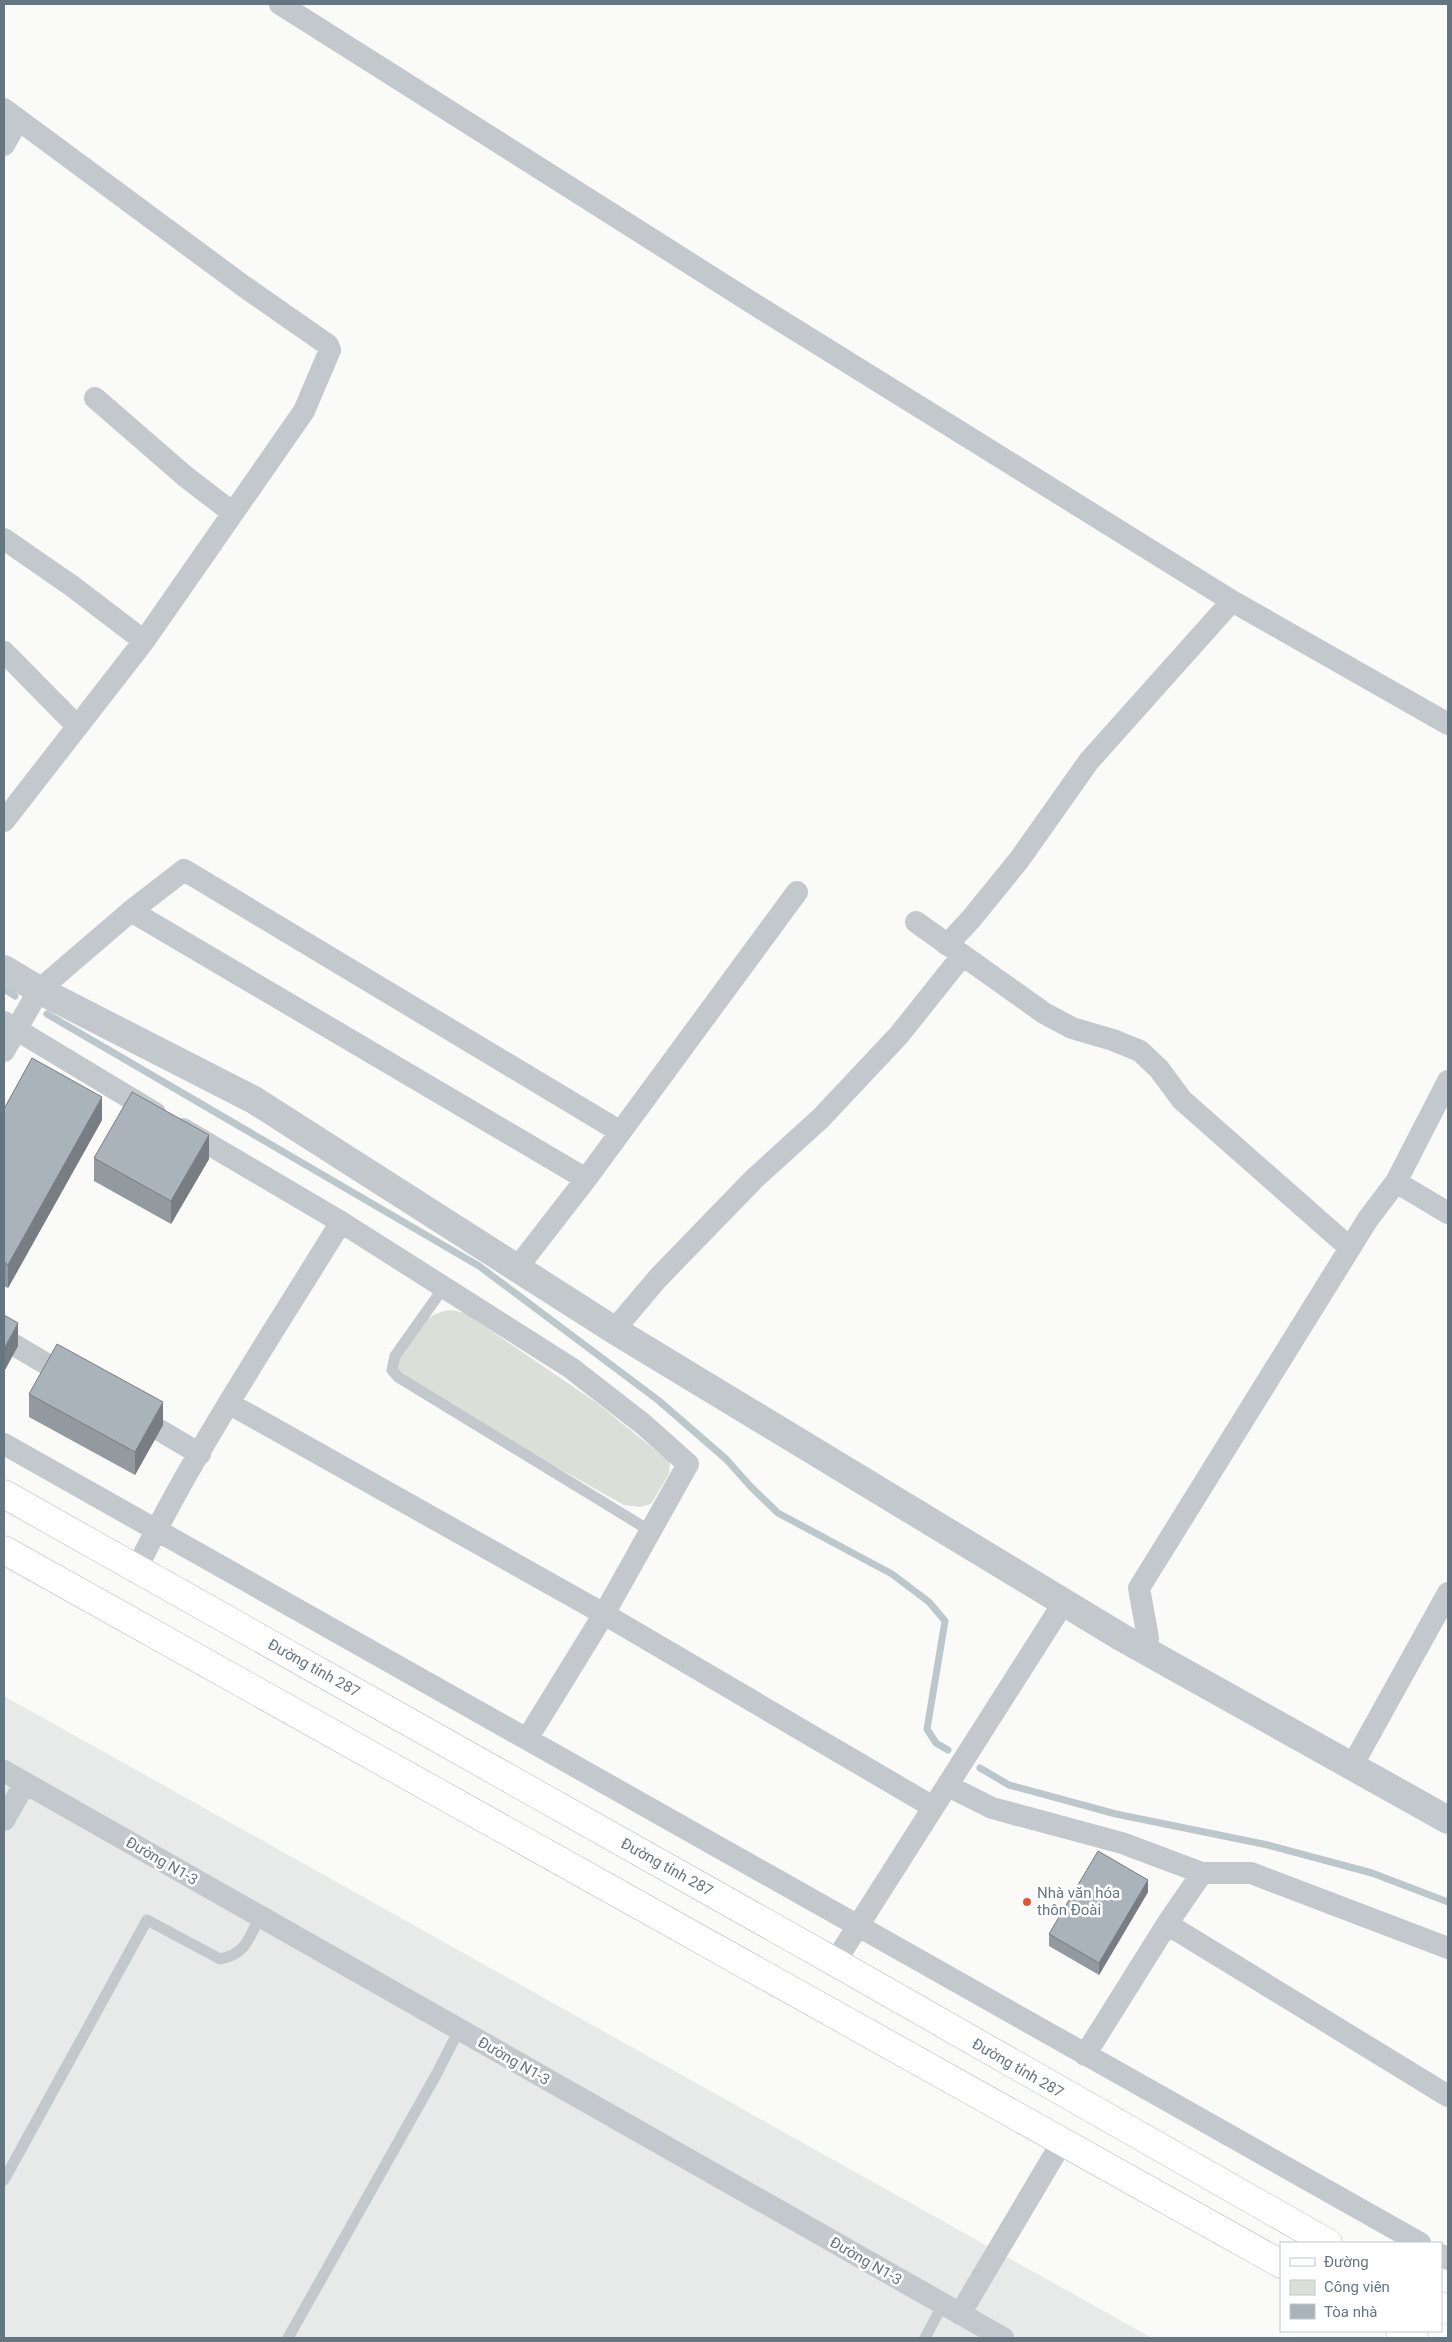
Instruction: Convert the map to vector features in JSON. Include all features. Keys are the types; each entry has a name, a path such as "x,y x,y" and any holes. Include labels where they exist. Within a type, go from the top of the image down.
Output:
{"main road":[{"name":"Đường tỉnh 287","path":"4,1494 835,1962 1326,2242"},
{"path":"4,1550 1280,2263"},
{"path":"1402,2332 1414,2338"}],"street":[{"path":"280,4 746,299 1232,601 1448,724"},
{"path":"4,145 11,114 242,285 328,345 330,350 304,411 233,514 144,641 4,821"},
{"path":"95,398 186,477 233,514"},
{"path":"4,539 72,586 144,641"},
{"path":"614,1330 678,1257 754,1179 821,1118 899,1035 955,951 971,919 1019,860 1089,761 1232,601"},
{"path":"4,652 77,726"},
{"path":"4,1051 11,1026 39,990 131,911 184,870 619,1132"},
{"path":"517,1268 586,1179 797,892"},
{"path":"131,911 586,1179"},
{"path":"916,922 1044,1013 1072,1028 1113,1040 1140,1051 1160,1069 1182,1100 1350,1248"},
{"path":"4,969 39,990 254,1100 614,1330 1064,1602 1448,1820"},
{"path":"11,1026 341,1222 571,1368 643,1424 688,1464 652,1532 604,1614 527,1739"},
{"path":"1145,1649 1148,1638 1139,1588 1368,1218 1396,1182 1448,1081"},
{"path":"1396,1182 1448,1214"},
{"path":"136,1568 156,1529 200,1454 341,1222"},
{"path":"4,1339 89,1389"},
{"path":"115,1404 200,1454"},
{"path":"230,1404 604,1614 933,1807"},
{"path":"4,1444 1418,2242"},
{"path":"1352,1766 1448,1593"},
{"path":"835,1962 1064,1602"},
{"name":"Đường N1-3","path":"4,1771 1003,2338"},
{"path":"4,1820 25,1783"},
{"path":"948,1786 992,1808 1122,1843 1202,1873 1251,1873 1448,1948"},
{"path":"1085,2055 1167,1924 1202,1873"},
{"path":"1167,1924 1448,2096"},
{"path":"951,2309 1062,2142"}],"lane":[{"path":"444,1287 395,1356 392,1370 398,1377 652,1532"},
{"path":"4,2180 147,1920 220,1959 234,1956 244,1948 260,1916"},
{"path":"288,2338 436,2075 459,2030"},
{"path":"924,2338 951,2309"}],"shaded area":[{"path":"4,1696 1152,2338 4,2338"}],"green space":[{"path":"451,1310 465,1313 597,1403 670,1462 669,1474 651,1504 640,1507 624,1505 406,1383 394,1364 410,1337 431,1316"}],"building":[{"path":"32,1058 102,1097 8,1265 4,1262 4,1109"},
{"path":"132,1092 209,1135 171,1201 94,1158"},
{"path":"4,1315 18,1323 4,1349"},
{"path":"57,1344 163,1402 135,1452 29,1394"},
{"path":"1098,1851 1148,1880 1099,1963 1049,1934"}],"waterway":[{"path":"4,989 15,996"},
{"path":"47,1014 479,1266 658,1400 726,1459 778,1513 892,1574 929,1602 945,1621 927,1729 936,1743 948,1750"},
{"path":"980,1768 1009,1785 1116,1814 1268,1845 1372,1873 1448,1902"}],"place":[{"name":"Nhà văn hóa thôn Đoài","path":"1027,1902"}]}
